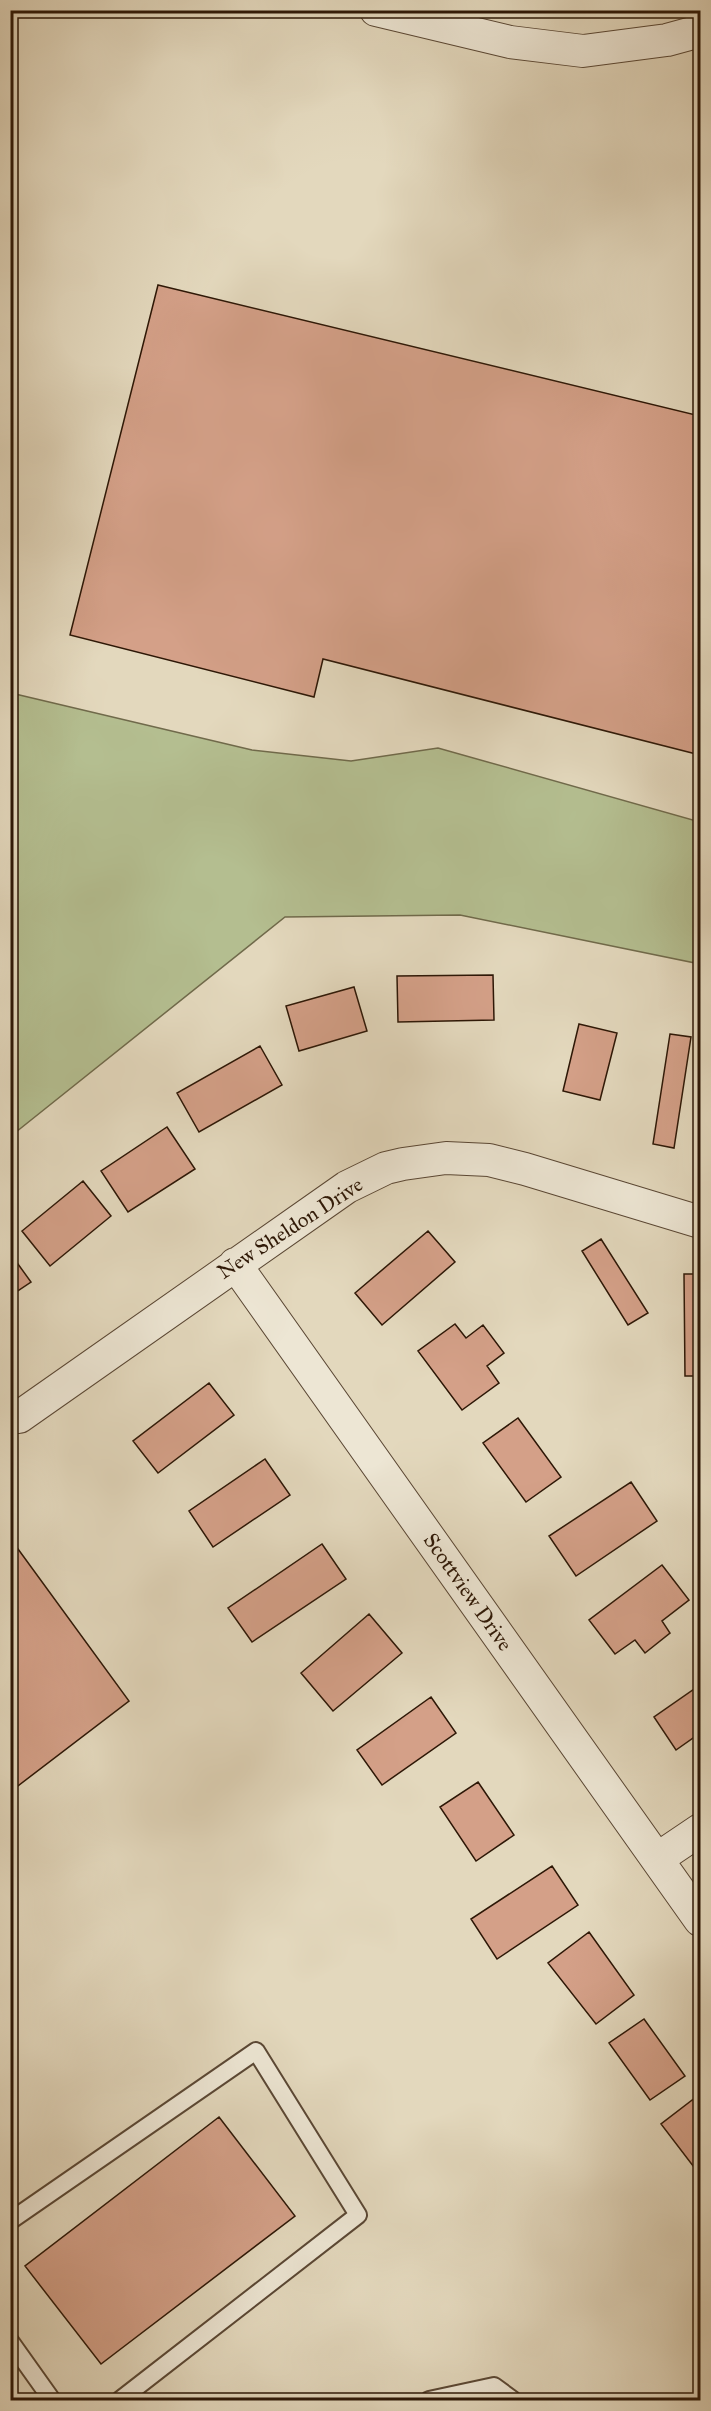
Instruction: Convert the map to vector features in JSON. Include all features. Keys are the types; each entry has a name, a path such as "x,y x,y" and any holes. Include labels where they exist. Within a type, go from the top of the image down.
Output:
{"street":[{"path":"376,10 510,42 583,51 667,40 700,30"},
{"name":"New Sheldon Drive","path":"19,1417 347,1187 386,1168 446,1158 489,1160 525,1168 700,1222"},
{"name":"Scottview Drive","path":"235,1264 700,1920"},
{"path":"657,1858 700,1830"}],"lane":[{"path":"10,2221 256,2051 358,2215 120,2400"},
{"path":"10,2341 52,2400"},
{"path":"429,2400 494,2386 513,2400"}],"green space":[{"path":"11,693 252,750 351,761 438,748 700,822 700,964 460,915 285,917 11,1136"}],"building":[{"path":"158,285 700,416 700,755 323,659 314,697 70,635"},
{"path":"493,975 494,1020 398,1022 397,976"},
{"path":"354,987 367,1031 299,1051 286,1006"},
{"path":"579,1024 617,1033 600,1100 563,1091"},
{"path":"670,1034 691,1037 674,1148 653,1144"},
{"path":"260,1046 282,1085 199,1132 177,1093"},
{"path":"167,1127 195,1169 128,1212 101,1171"},
{"path":"83,1181 111,1216 50,1266 22,1231"},
{"path":"428,1231 455,1262 382,1325 355,1293"},
{"path":"601,1239 648,1313 628,1325 582,1251"},
{"path":"10,1253 31,1282 10,1296"},
{"path":"684,1274 700,1274 700,1376 685,1376"},
{"path":"455,1324 466,1338 483,1325 504,1353 487,1366 499,1383 462,1410 418,1351"},
{"path":"209,1383 234,1415 158,1473 133,1441"},
{"path":"518,1418 561,1477 526,1502 483,1443"},
{"path":"265,1459 290,1495 213,1547 189,1511"},
{"path":"631,1482 657,1521 576,1576 549,1536"},
{"path":"10,1538 129,1701 10,1792"},
{"path":"322,1544 346,1579 252,1642 228,1608"},
{"path":"662,1565 689,1600 662,1621 670,1633 645,1653 635,1640 615,1654 589,1620"},
{"path":"369,1614 402,1653 333,1711 301,1673"},
{"path":"700,1685 700,1733 676,1750 654,1717"},
{"path":"431,1697 456,1733 382,1785 357,1750"},
{"path":"478,1782 514,1835 476,1861 440,1807"},
{"path":"552,1866 578,1905 497,1959 471,1919"},
{"path":"589,1932 634,1995 596,2024 548,1963"},
{"path":"644,2019 685,2076 650,2100 609,2043"},
{"path":"700,2094 700,2175 661,2124"},
{"path":"219,2117 295,2216 101,2364 25,2266"}]}
